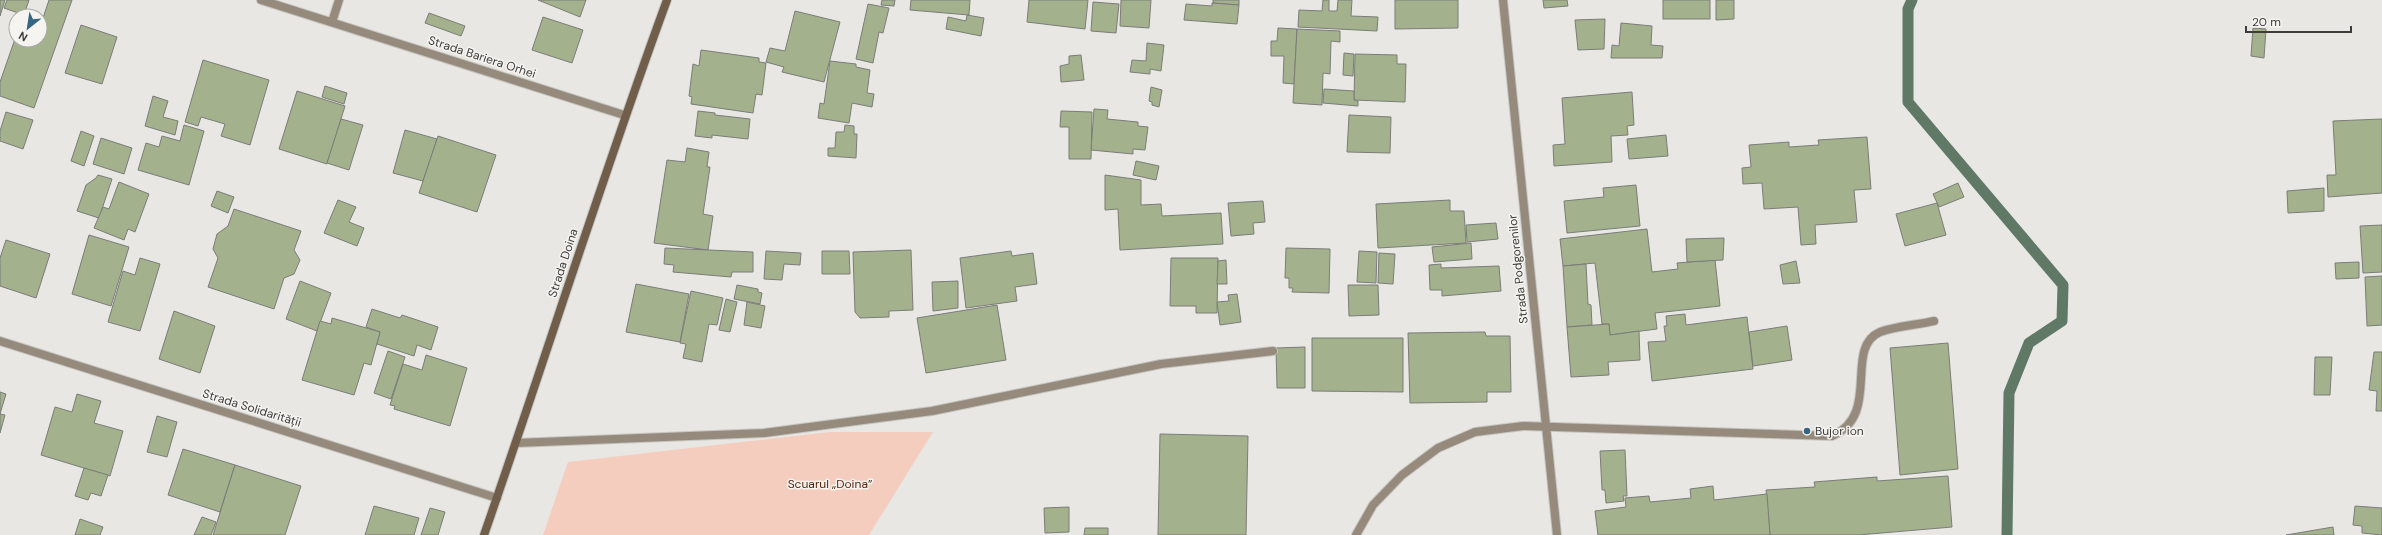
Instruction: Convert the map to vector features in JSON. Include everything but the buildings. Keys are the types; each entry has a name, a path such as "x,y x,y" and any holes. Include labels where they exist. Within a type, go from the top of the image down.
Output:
{"main road":[{"name":"Strada Doina","path":"484,535 516,443 624,115 667,0"}],"street":[{"name":"Strada Bariera Orhei","path":"261,0 624,115"},
{"path":"332,22 339,0"},
{"name":"Strada Podgorenilor","path":"1503,0 1557,535"},
{"path":"1356,535 1373,505 1402,475 1438,448 1475,432 1503,427 1546,427 1832,436 1843,432 1854,420 1859,406 1863,356 1868,343 1879,333 1934,321"},
{"name":"Strada Solidarității","path":"0,341 497,498"},
{"path":"516,443 764,433 932,411 1161,364 1273,351"}],"green space":[{"name":"Scuarul „Doina”","path":"830,432 933,432 869,535 543,535 568,462"}],"waterway":[{"path":"1912,0 1908,9 1908,102 2063,285 2062,321 2029,343 2009,393 2007,535"}],"place":[{"name":"Bujor ion","path":"1807,431"}]}
